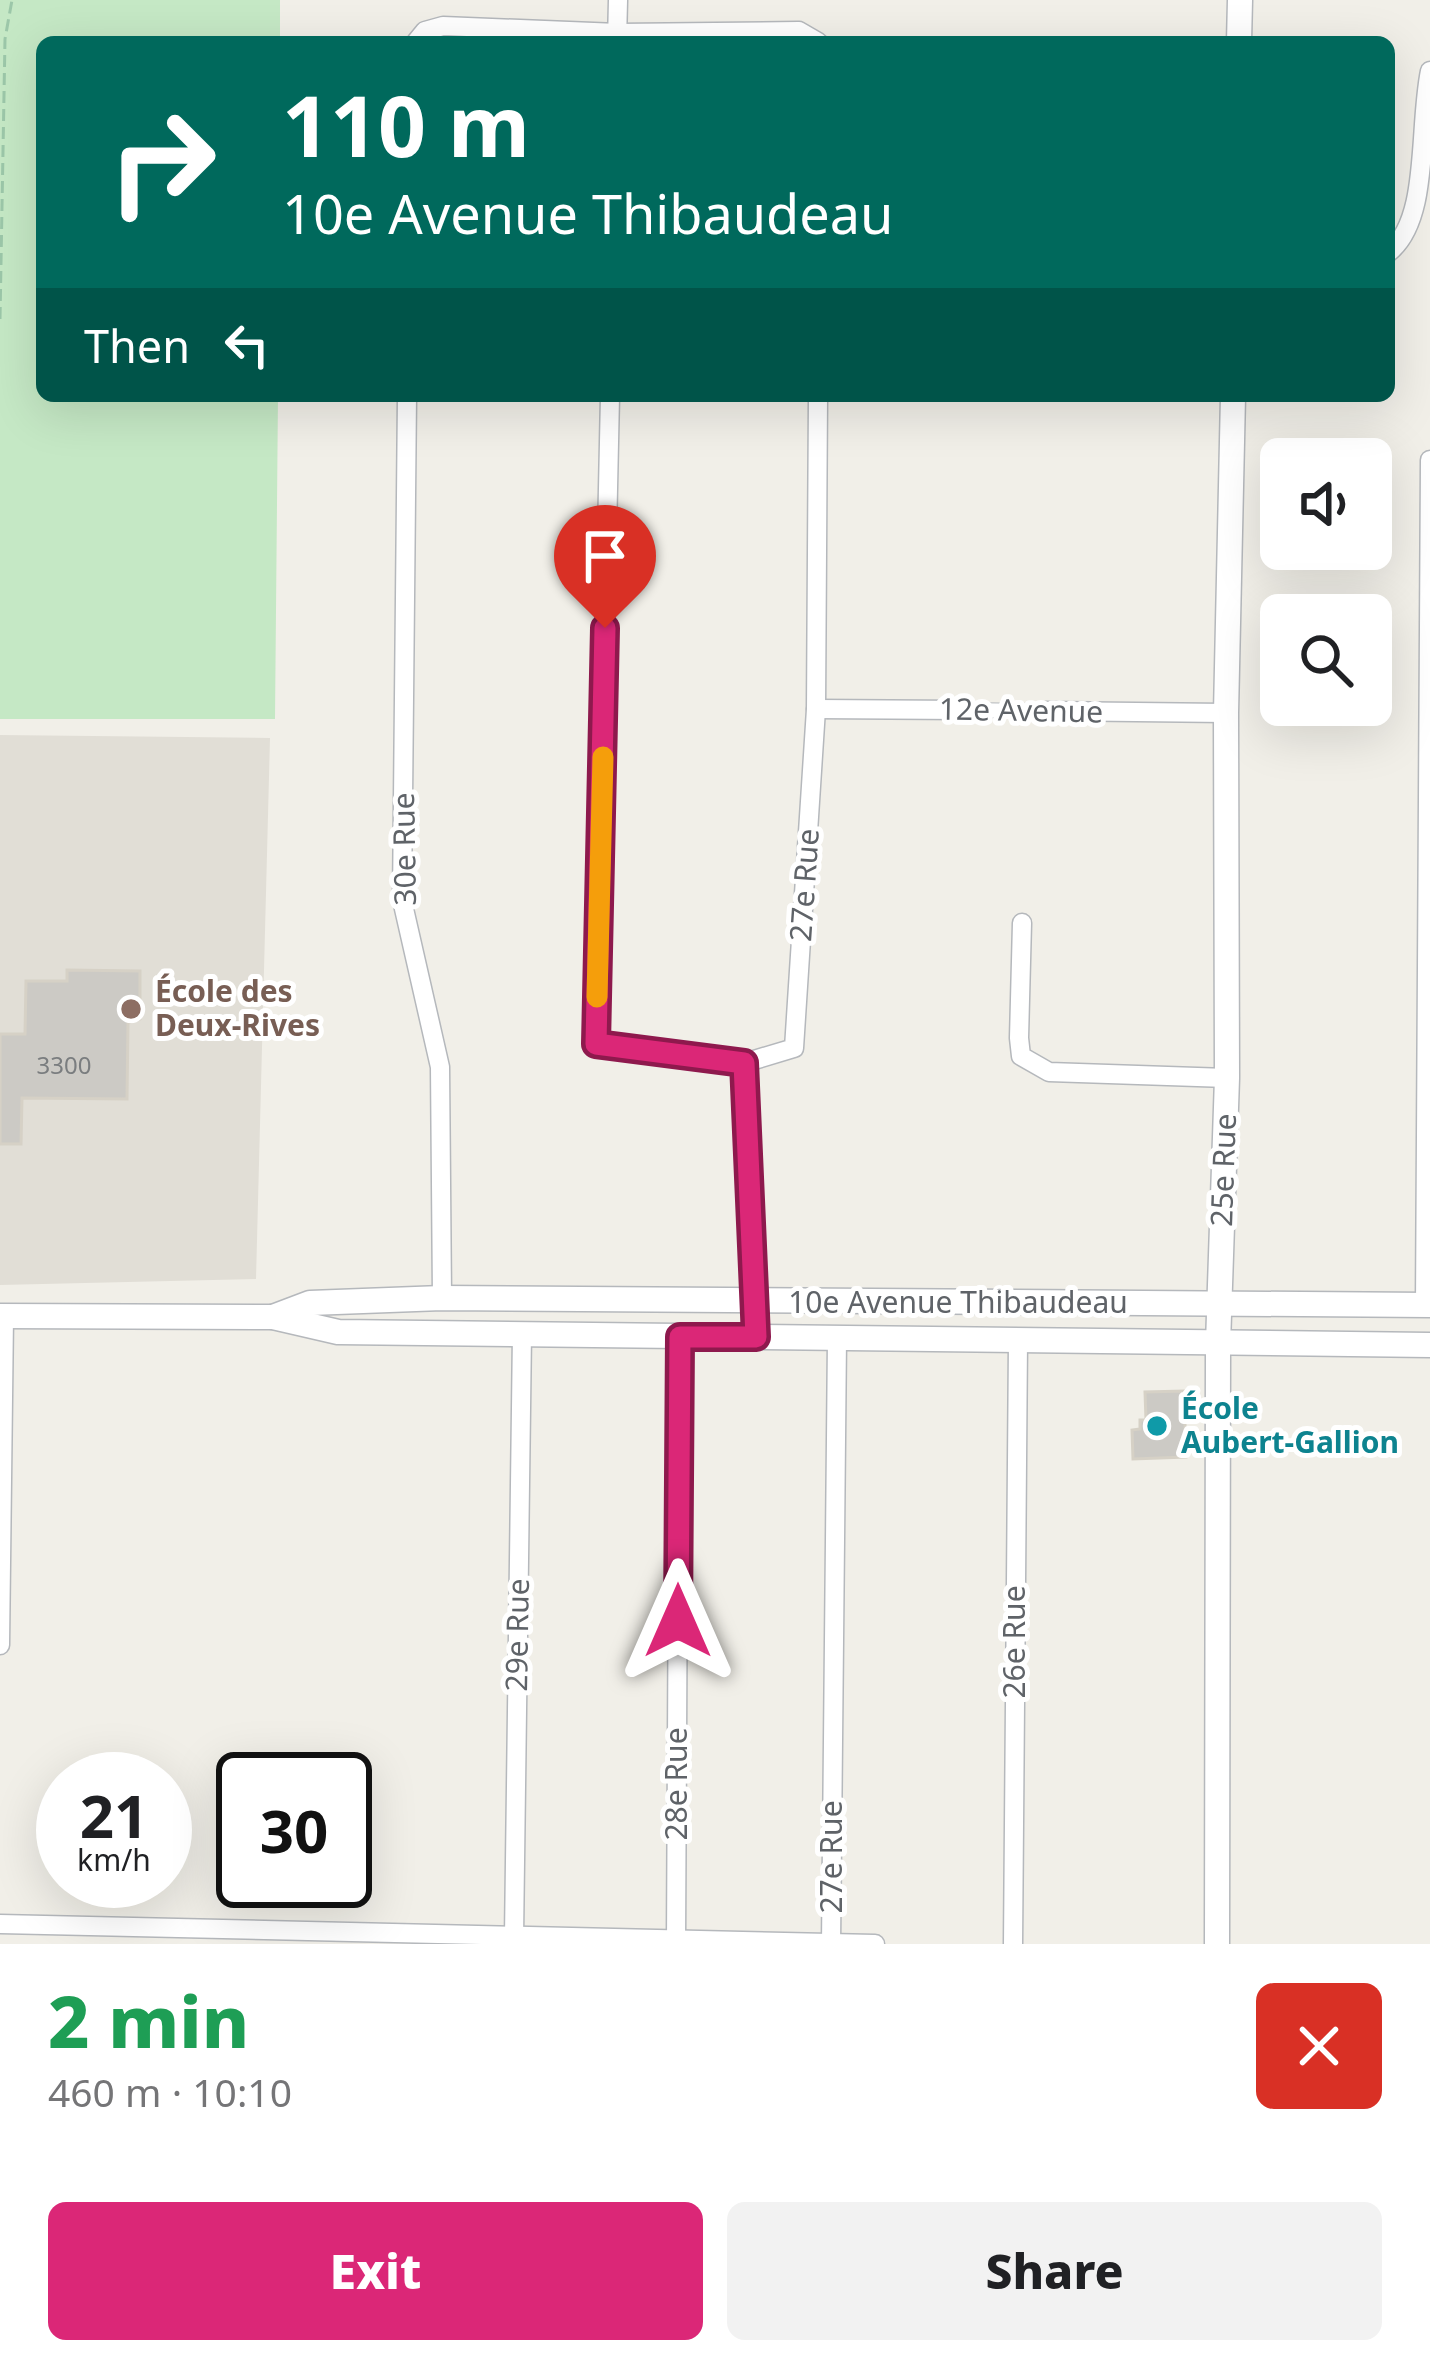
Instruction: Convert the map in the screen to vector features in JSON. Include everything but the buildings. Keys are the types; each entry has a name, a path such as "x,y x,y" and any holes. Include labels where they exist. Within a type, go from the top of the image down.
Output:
{"street":[{"path":"618,0 618,36"},
{"path":"1239,36 1240,0"},
{"path":"426,36 443,26 589,36"},
{"path":"670,36 799,31 808,36"},
{"path":"1395,249 1405,244 1426,212 1430,71"},
{"name":"30e Rue","path":"407,402 402,899 440,1067 442,1298"},
{"path":"610,402 596,1044 744,1063 756,1337"},
{"name":"27e Rue","path":"744,1063 794,1048 816,709 818,402"},
{"name":"25e Rue","path":"1217,1944 1218,1344 1227,1078 1226,713 1233,402"},
{"path":"1428,1305 1430,460"},
{"name":"12e Avenue","path":"816,709 1226,713"},
{"path":"1022,923 1021,1056 1049,1072 1227,1078"},
{"name":"10e Avenue Thibaudeau","path":"272,1317 310,1303 442,1298 1428,1305"},
{"path":"0,1645 2,1316"},
{"name":"10e Avenue Thibaudeau","path":"2,1316 272,1317 338,1332 1430,1345"},
{"name":"29e Rue","path":"514,1937 522,1334"},
{"name":"28e Rue","path":"676,1942 680,1337"},
{"name":"27e Rue","path":"831,1944 836,1337"},
{"name":"26e Rue","path":"1013,1944 1018,1341"},
{"path":"0,1924 442,1940 514,1937 875,1944"}],"path":[{"path":"0,319 5,39 12,0"}],"shaded area":[{"name":"École des Deux-Rives","path":"0,735 270,738 256,1279 0,1285"}],"green space":[{"path":"0,0 280,0 280,36 36,36 36,402 278,402 275,719 0,719"}],"slow traffic":[{"path":"597,997 603,757"}],"place":[{"name":"École des Deux-Rives","path":"131,1009"},
{"name":"École Aubert-Gallion","path":"1157,1426"}],"route":[{"path":"605,628 596,1044 744,1063 756,1337 680,1337 678,1621"}]}
